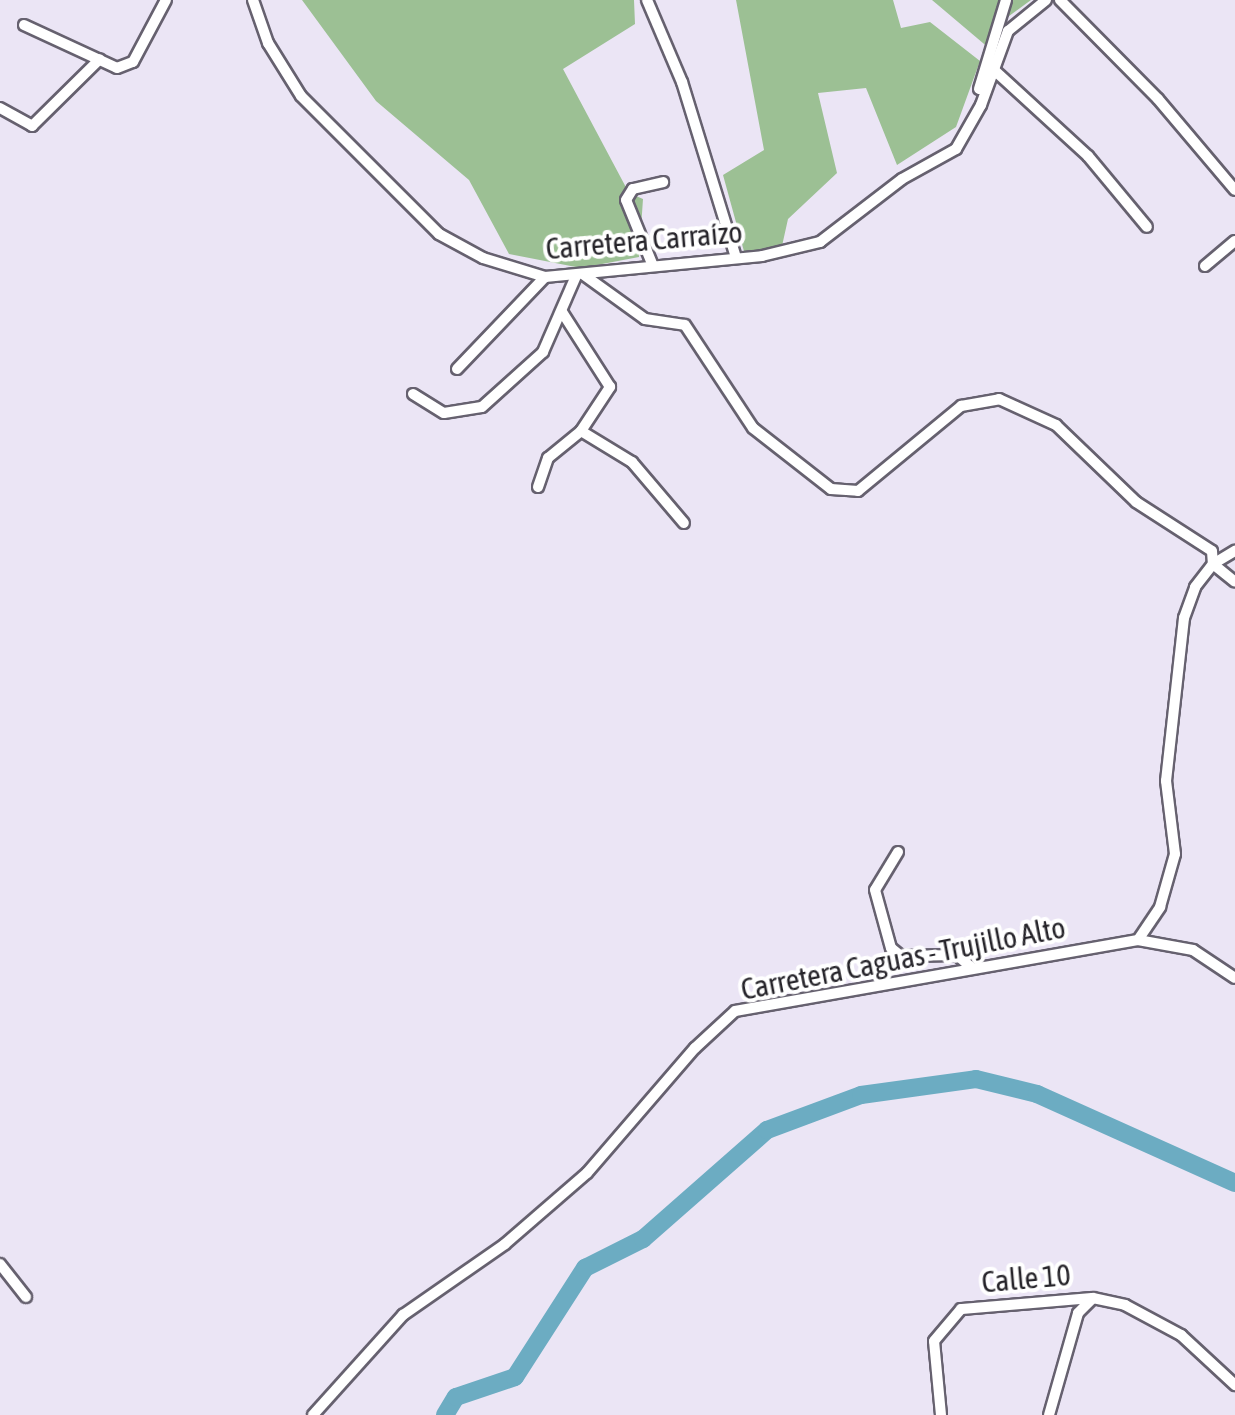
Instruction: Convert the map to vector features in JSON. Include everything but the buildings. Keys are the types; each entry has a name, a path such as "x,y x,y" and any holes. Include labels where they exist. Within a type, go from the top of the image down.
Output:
{"street":[{"path":"24,25 117,68 133,62 166,0"},
{"name":"Carretera Carraízo","path":"253,0 300,96 439,234 483,258 545,278 736,258 820,242 902,179 956,149 1008,31 1046,0"},
{"path":"647,0 682,82 736,258"},
{"path":"968,128 1006,0"},
{"path":"1060,0 1235,190"},
{"path":"0,108 32,126 100,59"},
{"path":"993,70 1088,156 1147,227"},
{"path":"653,266 626,200 633,188 663,182"},
{"path":"1205,266 1235,241"},
{"path":"417,397 444,412 472,413 533,365 580,276 645,319 685,325 753,428 831,489 858,491 961,406 999,399 1056,425 1136,502 1212,550 1213,564 1184,618 1166,781 1172,870 1160,907 1138,940"},
{"path":"457,369 545,278"},
{"path":"538,487 548,458 580,431 610,386 562,312"},
{"path":"580,431 632,462 684,523"},
{"path":"1213,564 1235,552"},
{"path":"1213,564 1235,582"},
{"path":"898,852 875,890 891,948 900,956 957,955 972,968"},
{"name":"Carretera Caguas - Trujillo Alto","path":"313,1415 403,1314 506,1244 588,1173 695,1048 736,1011 1138,940 1193,950 1235,978"},
{"path":"0,1264 26,1297"},
{"path":"1048,1415 1078,1313 1093,1298 1126,1305 1181,1335 1235,1385"},
{"name":"Calle 10","path":"941,1415 934,1341 960,1309 1093,1298"}],"green space":[{"path":"302,0 634,0 635,24 563,69 629,193 643,199 639,257 581,268 509,254 469,180 376,101"},
{"path":"736,0 893,0 901,28 930,22 980,61 956,127 897,165 866,88 818,93 837,173 788,219 782,246 745,255 723,175 764,150"},
{"path":"932,0 1031,0 1005,19 990,49"}],"waterway":[{"path":"445,1415 456,1397 515,1377 585,1268 643,1239 767,1130 861,1095 976,1079 1037,1094 1235,1183"}]}
